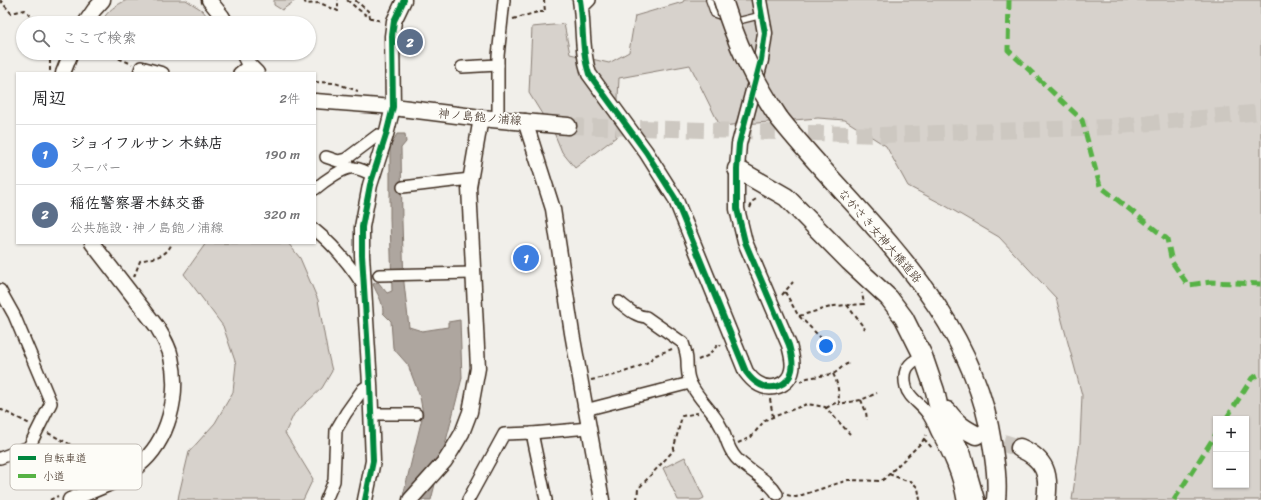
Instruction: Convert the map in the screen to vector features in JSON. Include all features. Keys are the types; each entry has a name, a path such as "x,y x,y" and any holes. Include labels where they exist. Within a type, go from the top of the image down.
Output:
{"main road":[{"name":"ながさき女神大橋道路","path":"723,0 742,54 766,99 779,118 801,145 911,268 944,315 962,348 984,403 997,477 997,497"},
{"name":"神ノ島飽ノ浦線","path":"393,107 481,118 568,126"},
{"path":"737,169 786,197 889,298 904,318 923,356 935,391 939,409 962,455 975,500"},
{"path":"935,391 955,422 966,430 976,434"},
{"path":"1020,448 1034,456 1044,467 1046,475 1046,500"}],"street":[{"path":"90,16 103,0"},
{"path":"209,0 222,16"},
{"path":"365,500 373,461 362,255 362,227 372,175 385,137 393,107 392,36 394,23 404,0"},
{"path":"498,119 498,65 504,0"},
{"path":"584,2 585,62 589,74 646,152 675,198 746,372 757,383 767,386 776,386 784,383 792,372 792,359 789,345 745,242 737,208 737,169 739,144 761,60 765,33 759,0"},
{"path":"63,72 68,60"},
{"path":"462,67 498,65"},
{"path":"140,70 155,72"},
{"path":"316,101 393,107"},
{"path":"410,500 452,450 462,433 470,412 478,368 469,187 481,118"},
{"path":"525,121 553,209 580,382 602,500"},
{"path":"326,158 338,160 346,159 378,134 385,137"},
{"path":"316,189 323,182 349,168 354,168 372,175"},
{"path":"403,186 470,179"},
{"path":"316,231 328,240 343,257 364,287"},
{"path":"93,244 158,327 171,357 175,384 171,411 164,433 147,458 142,462"},
{"path":"379,275 474,273"},
{"path":"0,290 14,315 51,403 31,444"},
{"path":"619,302 632,312 646,317 684,345 690,383 720,424 725,440 732,453 750,471 772,486 777,494"},
{"path":"923,356 914,360 907,367 905,373 906,387 911,396 928,414 957,474 963,500"},
{"path":"585,410 690,383"},
{"path":"326,500 334,481 336,430 346,412 363,389 370,384"},
{"path":"371,414 416,414"},
{"path":"468,500 504,434 589,428"},
{"path":"532,433 545,499"},
{"path":"0,458 10,454"},
{"path":"67,497 88,490"}],"lane":[{"path":"709,0 714,14 738,21 762,15"}],"path":[{"path":"0,0 11,13 25,10 31,16"},
{"path":"304,0 306,4 320,3 338,11 338,0"},
{"path":"347,0 370,17 377,20 394,23"},
{"path":"356,0 356,2 368,11 370,17"},
{"path":"502,21 538,12 545,12 544,0"},
{"path":"50,60 50,72"},
{"path":"120,60 140,70"},
{"path":"316,82 335,83 364,92"},
{"path":"132,281 140,260 164,254 169,250 172,244"},
{"path":"771,303 777,301 793,282"},
{"path":"799,316 826,307 864,304 862,291"},
{"path":"785,292 799,316 821,338"},
{"path":"847,305 864,329"},
{"path":"687,362 702,359 719,344 731,351 737,350"},
{"path":"580,382 615,375 636,368 648,362 658,354 684,345"},
{"path":"784,383 792,387 806,378 836,373 844,364 850,363"},
{"path":"833,374 839,395 839,401"},
{"path":"767,386 773,417"},
{"path":"839,401 839,404 860,400 877,393"},
{"path":"860,400 866,412 867,420"},
{"path":"826,408 839,401"},
{"path":"732,453 739,442 751,437 765,420 807,404 825,407 850,434"},
{"path":"0,409 69,444"},
{"path":"638,500 638,489 673,451 682,416 709,410"},
{"path":"762,500 777,494 796,497 848,480 881,481 922,442 926,433"},
{"path":"889,474 907,481 911,481 918,488 920,500"},
{"path":"792,496 793,500"},
{"path":"50,500 67,497"}],"shaded area":[{"path":"127,0 186,0 202,10 207,16 106,16 119,4"},
{"path":"274,0 296,0 282,10 274,5"},
{"path":"684,0 1261,0 1261,500 1072,500 1080,442 1082,395 1056,298 999,237 908,186 886,146 845,120 818,118 720,126 690,65 619,78 616,137 575,168 562,152 555,135 529,93 532,27 564,24 570,54 609,63 629,52 635,16 683,2"},
{"path":"397,134 405,134 406,142 401,148 402,222 404,283 409,327 422,331 448,327 448,322 460,320 462,378 431,500 402,500 423,414 420,397 408,365 393,348 391,321 383,313 381,301 373,284 378,282 387,293 392,291 390,147"},
{"path":"205,244 289,244 300,258 318,300 332,371 322,388 294,414 285,433 313,479 303,500 178,500 189,452 215,423 233,392 236,364 223,326 184,274"},
{"path":"685,457 704,498 700,500 678,500 663,468"}],"tunnel":[{"path":"568,126 881,135 1111,127 1261,112"},
{"path":"977,435 1020,448"}],"marked path":[{"path":"1009,0 1008,50 1082,120 1100,186 1167,239 1172,262 1188,285 1211,282 1261,284"},
{"path":"1228,416 1252,378 1261,374"},
{"path":"1174,500 1213,439"}],"cycle path":[{"path":"365,500 373,461 362,255 362,227 370,185 386,135 393,107 392,36 394,21 404,0"},
{"path":"580,0 586,65 589,74 646,152 675,198 746,372 752,379 762,386 773,387 783,384 790,376 793,367 792,358 789,345 745,242 737,209 737,169 739,144 761,60 765,33 759,0"}],"place":[{"name":"稲佐警察署木鉢交番","path":"410,42"},
{"name":"ジョイフルサン 木鉢店","path":"526,258"}]}
